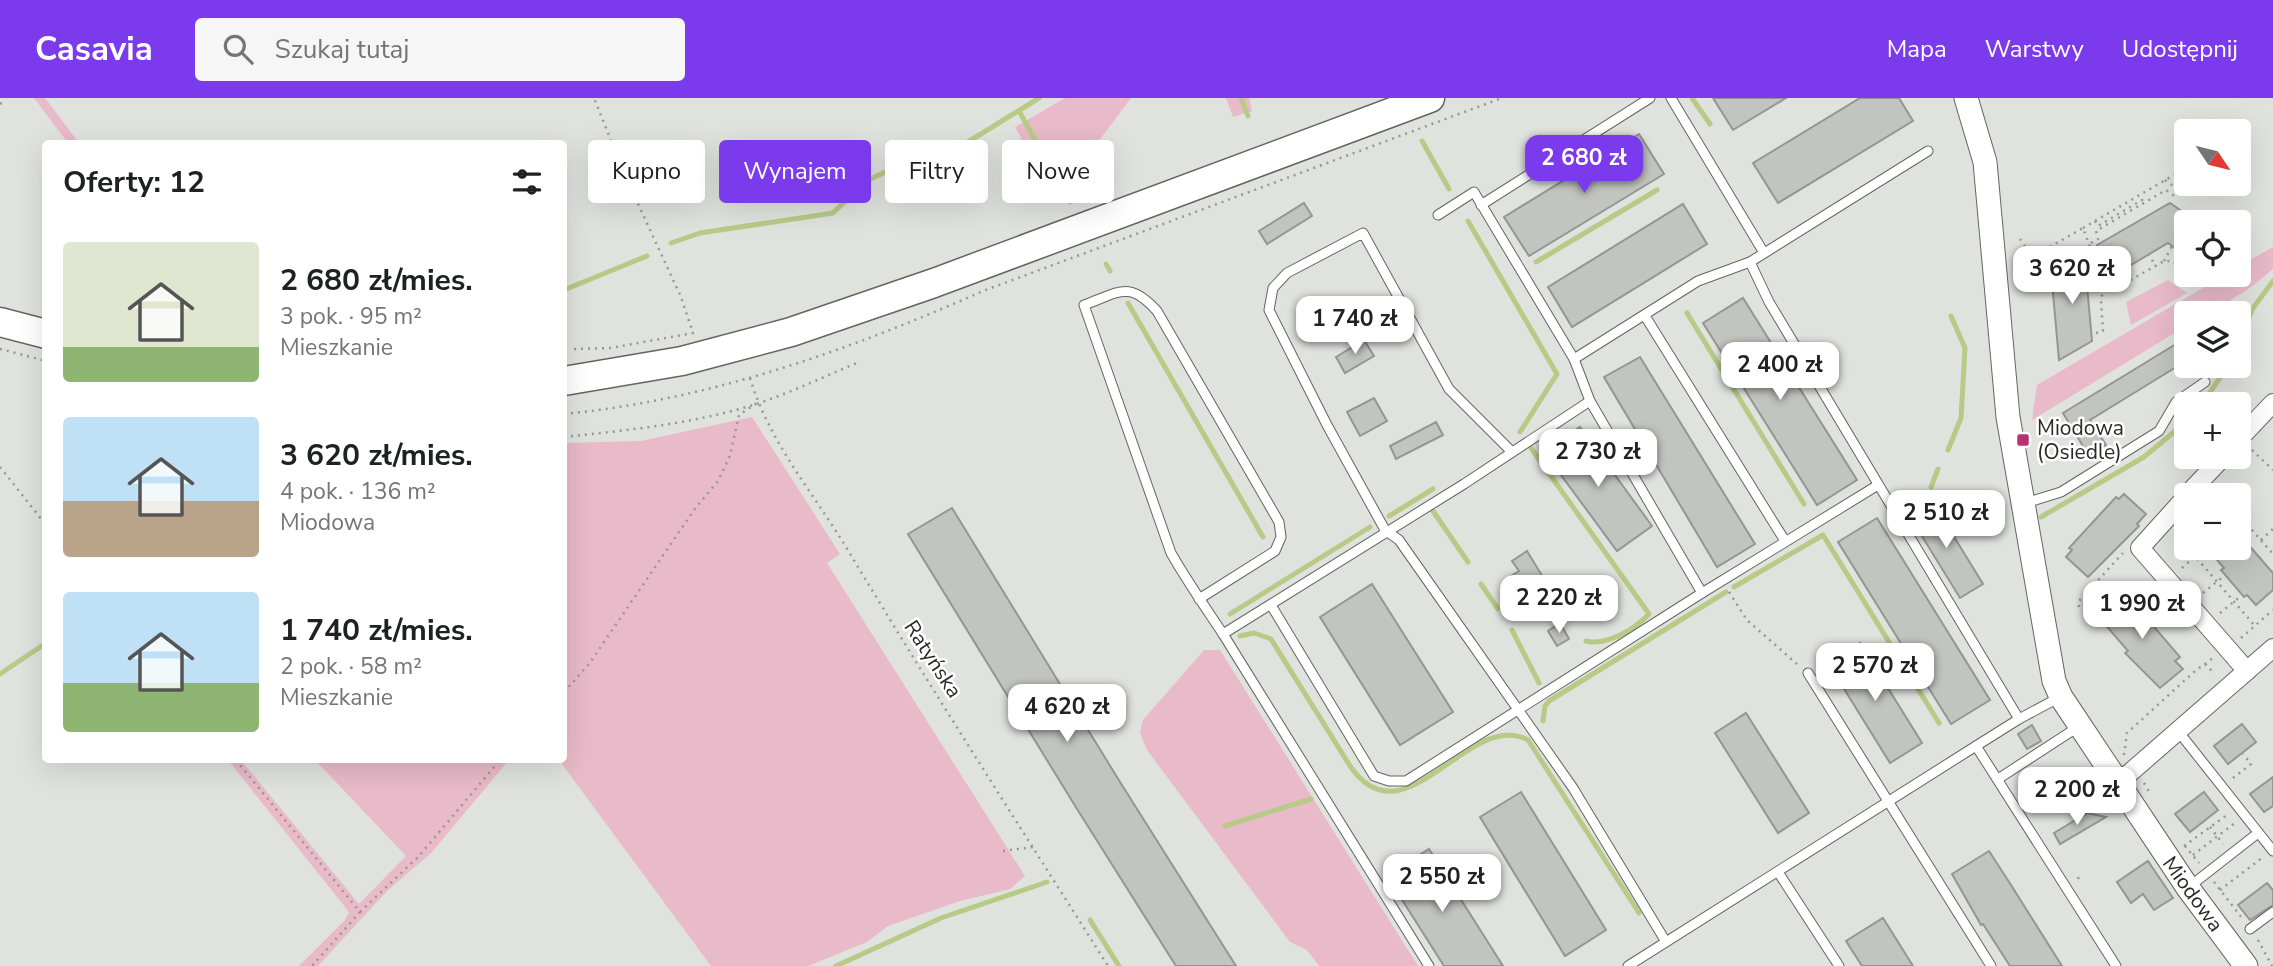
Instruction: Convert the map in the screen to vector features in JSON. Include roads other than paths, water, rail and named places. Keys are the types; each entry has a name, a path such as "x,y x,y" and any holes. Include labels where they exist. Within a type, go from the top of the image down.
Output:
{"main road":[{"path":"567,380 682,361 791,332 934,284 1430,98"},
{"path":"0,322 42,333"}],"street":[{"name":"Miodowa","path":"1966,98 1985,162 2008,417 2051,667 2061,697 2117,784 2188,888 2246,966"},
{"path":"2251,432 2273,403"},
{"path":"2198,483 2212,469"},
{"path":"2174,510 2140,548 2247,671"},
{"path":"2117,784 2273,648"}],"lane":[{"path":"1481,205 1650,98"},
{"path":"1671,98 1764,253"},
{"path":"1574,359 1698,281 1750,262 1928,151"},
{"path":"1438,215 1474,192 1574,359 1590,401 1702,593"},
{"path":"1512,452 1449,389 1363,233 1287,273 1273,288 1269,310 1326,425 1385,530 1399,540 1573,788 1666,942"},
{"path":"1750,262 1769,302 2018,719"},
{"path":"1199,599 1275,551 1281,537 1279,522 1157,311 1142,294 1132,290 1084,305 1171,552 1199,599 1429,966"},
{"path":"1645,316 1785,541"},
{"path":"2021,504 2060,492 2159,432 2176,402 2205,382"},
{"path":"1223,634 1590,401"},
{"path":"1271,606 1374,776 1389,781 1406,781 1878,485"},
{"path":"1808,673 1991,966"},
{"path":"1628,966 2018,719 2061,697"},
{"path":"1998,779 2080,726"},
{"path":"2178,731 2273,851"},
{"path":"1976,746 2116,966"},
{"path":"2188,888 2258,833"},
{"path":"1778,873 1839,966"},
{"path":"2250,929 2273,912"}],"waterway":[{"path":"671,243 700,233 833,213 866,181 896,167 947,155 1039,98"},
{"path":"1241,98 1248,116"},
{"path":"1692,98 1710,124"},
{"path":"1019,111 1035,140"},
{"path":"1422,141 1449,189"},
{"path":"1536,262 1657,190"},
{"path":"1468,221 1557,374 1520,432"},
{"path":"567,289 647,256"},
{"path":"1106,264 1110,271"},
{"path":"2251,313 2273,281"},
{"path":"1128,303 1263,537"},
{"path":"1687,313 1804,504"},
{"path":"1948,450 1961,418 1965,348 1951,316"},
{"path":"2210,392 2220,378"},
{"path":"2041,517 2144,457 2174,432"},
{"path":"1531,448 1649,614 1611,639 1586,641"},
{"path":"1931,487 1938,469"},
{"path":"1389,516 1433,489"},
{"path":"1976,506 1999,503"},
{"path":"1433,511 1468,562"},
{"path":"1230,614 1370,527"},
{"path":"1734,587 1823,535 1939,723"},
{"path":"1481,584 1498,609"},
{"path":"1543,721 1545,706 1549,701 1726,592"},
{"path":"1512,630 1539,683"},
{"path":"1240,636 1254,633 1271,639 1350,766 1371,787 1393,791 1415,784 1483,742 1506,735 1528,740 1639,913"},
{"path":"0,674 42,646"},
{"path":"1225,826 1311,799"},
{"path":"836,966 941,918 1047,882"},
{"path":"1090,920 1119,966"}],"place":[{"name":"Miodowa (Osiedle)","path":"2023,440"}]}
